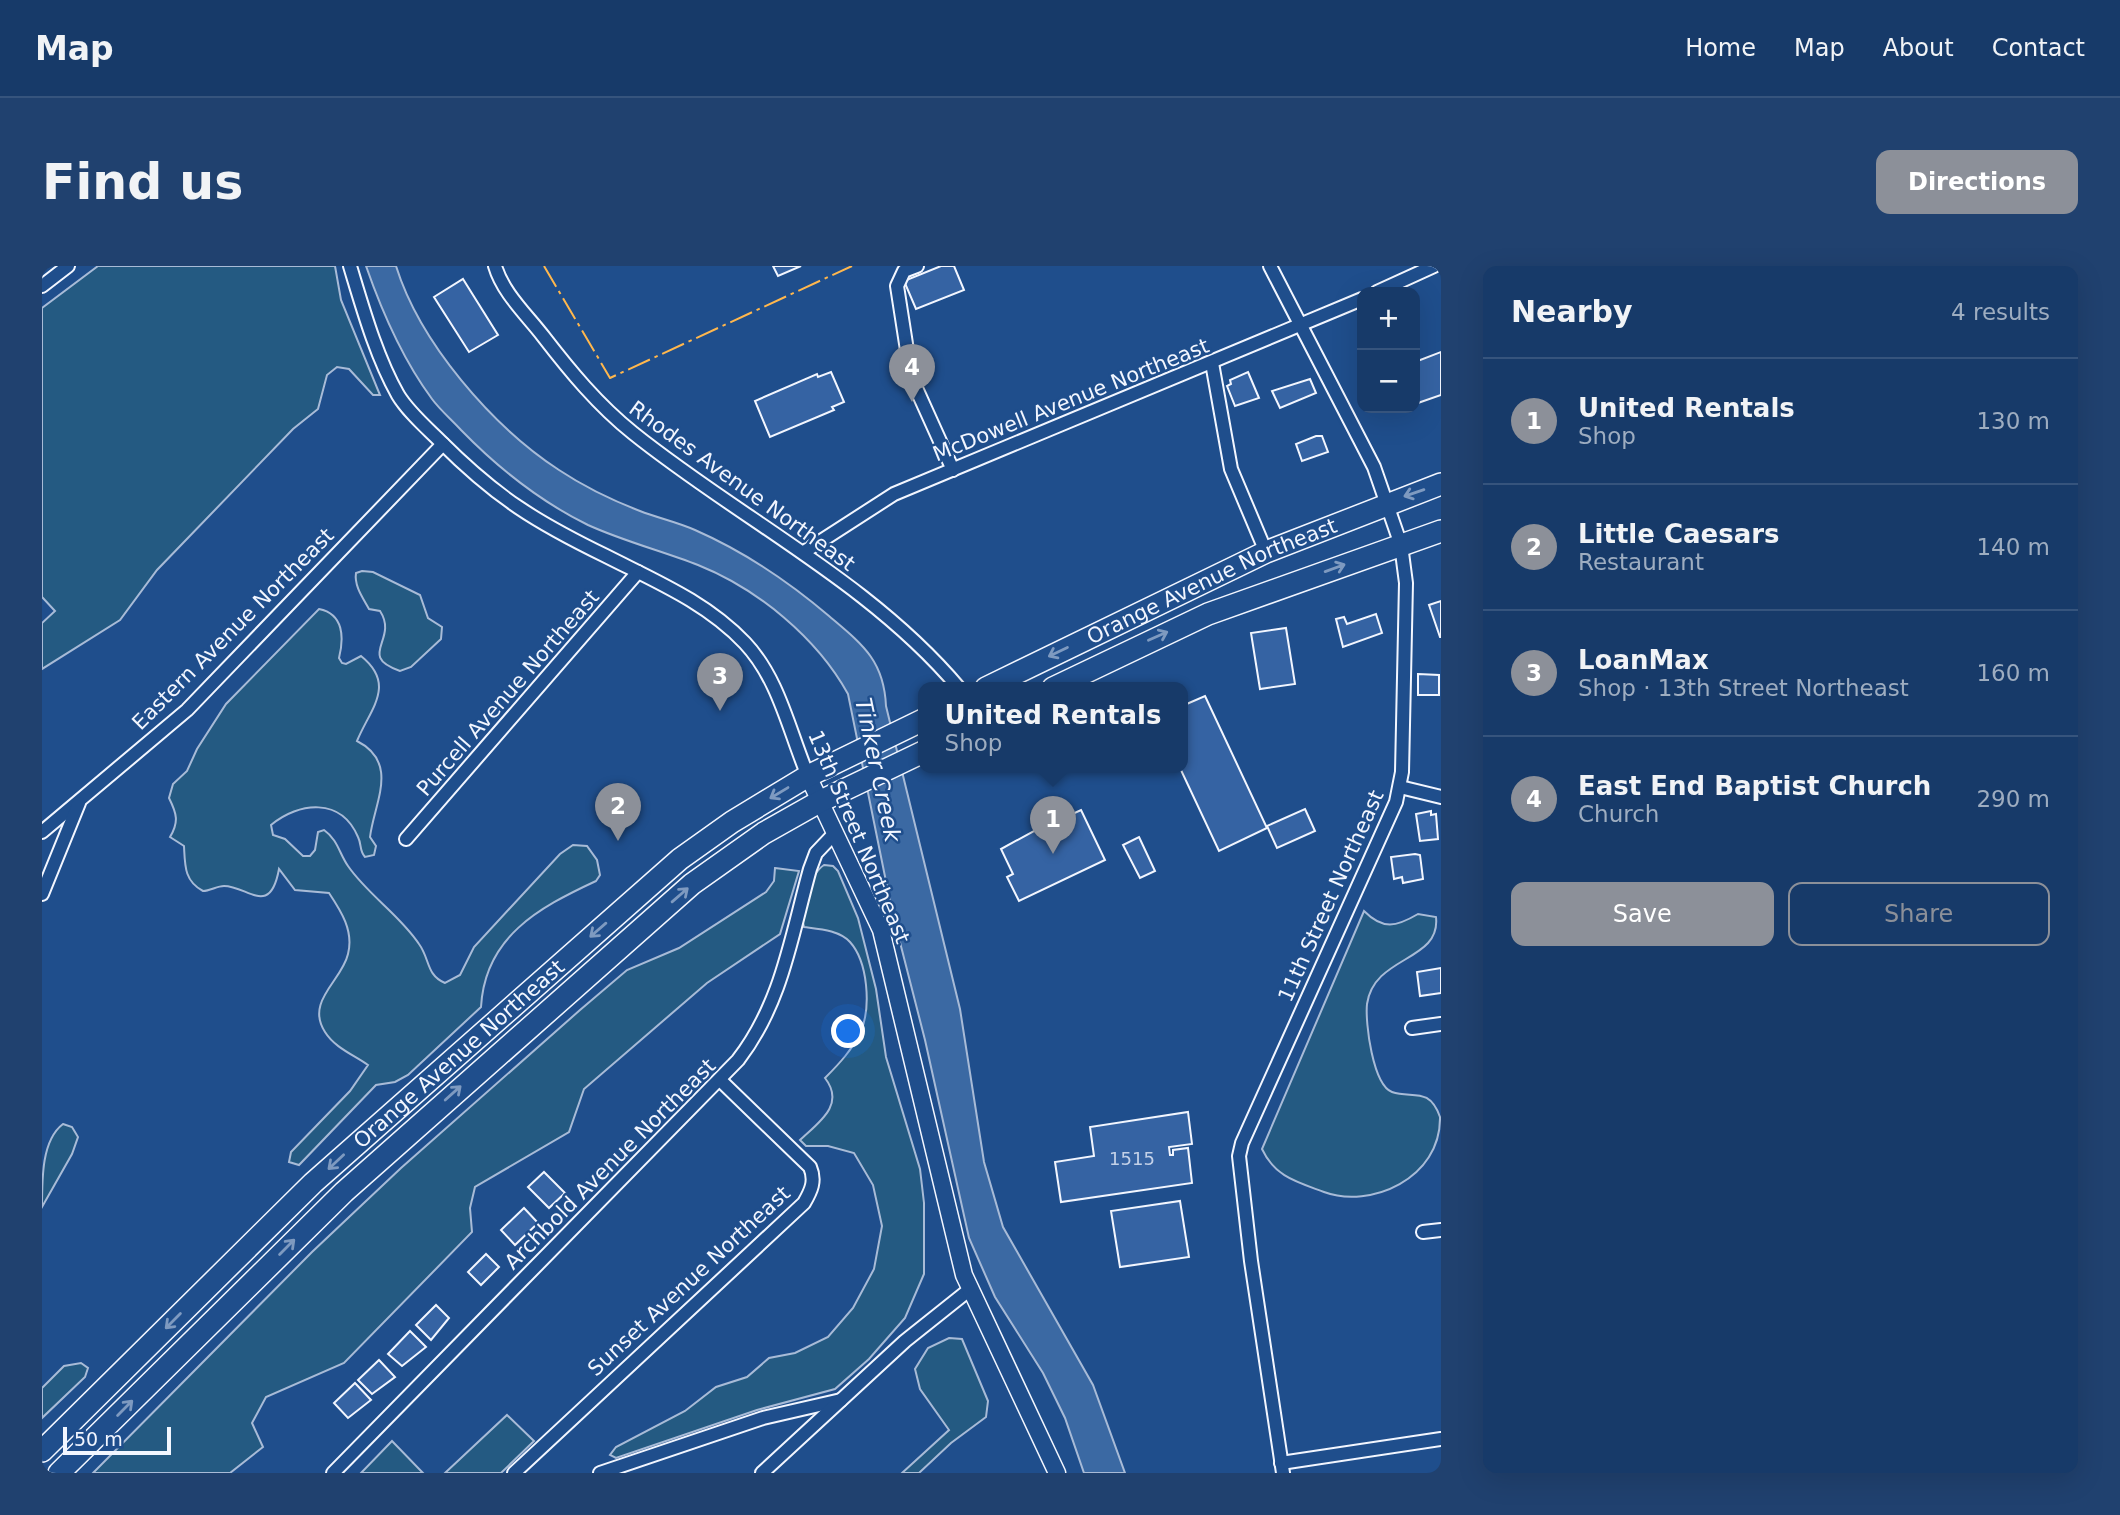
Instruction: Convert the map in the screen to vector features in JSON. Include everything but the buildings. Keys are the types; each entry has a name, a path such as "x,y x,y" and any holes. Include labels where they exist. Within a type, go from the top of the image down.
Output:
{"highway":[{"name":"Orange Avenue Northeast","path":"998,682 1266,551 1388,502 1441,484"},
{"name":"Orange Avenue Northeast","path":"1066,682 1208,614 1441,531"},
{"name":"Orange Avenue Northeast","path":"42,1451 313,1183 680,859 732,822 808,776 918,722"},
{"name":"Orange Avenue Northeast","path":"59,1473 344,1192 692,884 764,833 820,802 918,754"}],"street":[{"path":"42,286 68,266"},
{"name":"13th Street Northeast","path":"350,266 379,351 400,398 443,444 489,488 517,509 693,600 720,620 758,659 778,696 808,776 863,889 888,954 951,1230 969,1290 1057,1473"},
{"name":"Rhodes Avenue Northeast","path":"495,266 508,292 590,392 614,417 757,523 804,552 919,646 953,682"},
{"path":"917,266 904,271 897,286 902,318 916,388 953,470"},
{"name":"11th Street Northeast","path":"1270,266 1364,447 1388,502 1401,545 1406,583 1400,787 1246,1134 1239,1156 1251,1261 1282,1468"},
{"path":"1388,287 1434,266"},
{"name":"McDowell Avenue Northeast","path":"804,552 878,502 1357,301"},
{"path":"1212,363 1231,470 1266,551"},
{"name":"Eastern Avenue Northeast","path":"42,832 187,710 443,444"},
{"name":"Purcell Avenue Northeast","path":"406,839 638,572"},
{"path":"1400,787 1441,797"},
{"path":"42,894 79,803"},
{"name":"Archbold Avenue Northeast","path":"333,1473 720,1080 752,1042 776,997 816,853 834,834"},
{"path":"1412,1028 1441,1024"},
{"name":"Sunset Avenue Northeast","path":"514,1473 804,1203 811,1190 814,1181 810,1167 720,1080"},
{"path":"1423,1232 1441,1230"},
{"path":"762,1473 905,1341 969,1290"},
{"path":"600,1473 763,1418 842,1399"},
{"path":"1282,1468 1441,1439"}],"shaded area":[{"path":"98,266 335,266 341,300 380,395 373,395 349,369 337,367 327,375 318,409 293,429 157,570 120,620 42,669 42,623 55,611 42,597 42,308"},
{"path":"373,572 420,595 428,618 442,627 441,639 411,667 400,671 381,659 379,653 385,621 380,611 369,609 360,592 356,573"},
{"path":"319,609 338,621 342,643 339,658 342,663 346,664 361,656 377,677 377,697 357,741 378,760 381,772 379,797 370,837 376,846 374,855 365,857 351,824 341,815 319,807 306,808 282,817 271,825 273,835 285,839 303,856 310,856 315,850 318,832 324,830 329,834 348,866 403,924 422,950 434,976 445,983 460,975 474,947 560,854 573,845 587,846 597,860 600,875 596,881 554,902 518,928 492,962 481,1007 408,1075 395,1082 376,1085 299,1165 289,1162 291,1152 350,1091 368,1065 334,1042 320,1021 322,1001 348,954 348,929 329,893 295,890 279,869 275,884 264,896 233,887 224,886 203,891 197,887 187,872 184,846 170,837 176,818 169,798 173,784 187,771 197,749 226,704"},
{"path":"824,865 833,866 838,871 858,918 876,989 886,1057 920,1169 924,1203 924,1274 905,1318 869,1359 835,1389 757,1410 616,1458 610,1455 616,1447 685,1411 716,1387 747,1377 769,1358 795,1353 828,1337 853,1308 874,1269 882,1226 873,1185 854,1153 828,1146 806,1146 800,1140 827,1113 832,1097 831,1088 825,1078 854,1044 861,1031 866,1010 864,973 861,961 850,942 835,933 804,927 803,912 807,894 814,876"},
{"path":"775,868 799,871 780,934 707,983 584,1089 569,1132 475,1187 470,1208 472,1232 344,1363 266,1397 252,1423 263,1447 230,1473 93,1473 312,1252 401,1168 627,970 679,948 766,892 774,881"},
{"path":"1364,911 1384,924 1403,922 1418,914 1436,917 1435,932 1428,943 1381,976 1372,988 1367,1013 1375,1066 1385,1087 1399,1094 1425,1097 1436,1107 1440,1117 1437,1139 1429,1157 1416,1172 1400,1184 1381,1192 1342,1196 1324,1192 1288,1177 1273,1166 1262,1149"},
{"path":"63,1124 72,1127 78,1137 72,1154 42,1207 47,1149 56,1131"},
{"path":"949,1338 962,1339 988,1401 986,1417 951,1443 919,1473 902,1473 949,1430 920,1389 915,1369 928,1348"},
{"path":"81,1363 88,1368 85,1377 42,1418 42,1388 64,1366"},
{"path":"507,1415 534,1441 501,1473 445,1473"},
{"path":"392,1441 423,1473 361,1473"}],"water":[{"name":"Tinker Creek","path":"366,266 396,266 407,295 440,353 484,406 534,452 568,476 599,493 695,530 749,558 782,579 852,635 876,665 881,676 960,1009 984,1162 1003,1227 1093,1385 1125,1473 1084,1473 1065,1418 1043,1373 995,1297 969,1238 925,1040 892,911 848,694 835,673 803,635 742,587 698,565 615,536 570,516 536,495 490,458 439,407 421,384 394,335"}],"power":[{"path":"544,266 610,378 852,266"}],"place":[{"name":"East End Baptist Church","path":"912,402"},
{"name":"LoanMax","path":"720,711"},
{"name":"Little Caesars","path":"618,841"},
{"name":"United Rentals","path":"1053,854"}]}
